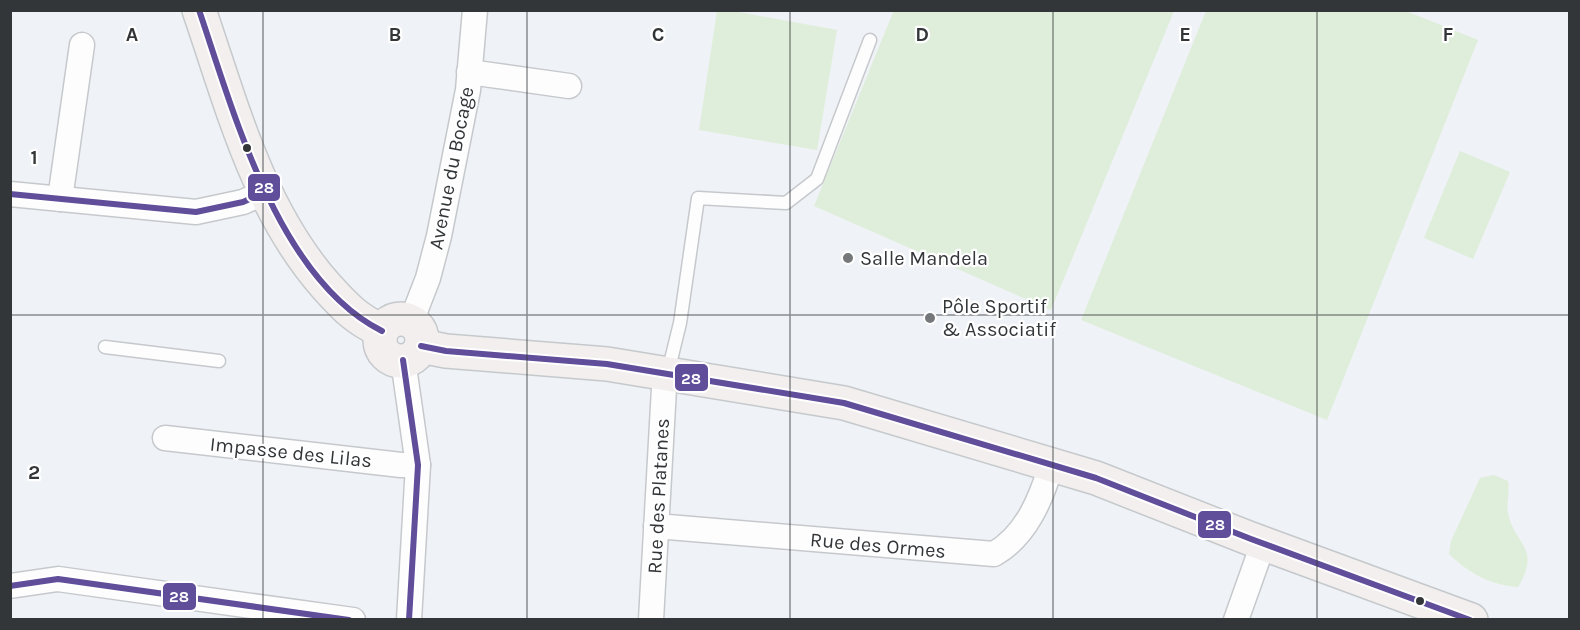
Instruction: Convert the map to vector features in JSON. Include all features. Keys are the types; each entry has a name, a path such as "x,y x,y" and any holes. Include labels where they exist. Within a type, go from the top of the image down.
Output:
{"street":[{"path":"199,10 256,174 285,231 310,268 359,321 404,340 446,351 597,363 844,403 1096,478 1263,544 1472,620"},
{"name":"Avenue du Bocage","path":"404,340 428,278 438,236 468,90 475,10"},
{"path":"60,199 82,45"},
{"path":"469,72 569,86"},
{"path":"10,194 196,212 243,202 265,192"},
{"path":"404,340 418,465 409,620"},
{"name":"Rue des Platanes","path":"651,620 664,388 667,373"},
{"name":"Impasse des Lilas","path":"165,438 401,465 418,465"},
{"name":"Rue des Ormes","path":"656,526 994,554 1006,547 1038,505 1051,466"},
{"path":"1236,620 1263,544"},
{"path":"10,586 58,579 353,620"}],"lane":[{"path":"667,373 680,323 698,198 786,203 817,179 870,40"},
{"path":"105,347 219,361"}],"green space":[{"path":"894,10 1174,11 1051,310 814,206"},
{"path":"717,11 733,11 837,30 817,150 699,130"},
{"path":"1206,11 1406,11 1478,40 1327,420 1081,320"},
{"path":"1460,151 1510,172 1473,259 1424,238"},
{"path":"1494,475 1508,481 1508,513 1511,524 1527,554 1525,574 1518,587 1498,584 1480,577 1449,554 1451,541 1480,478"}],"transit line":[{"name":"28","path":"199,10 245,143 265,190 288,234 314,273 346,307 382,331"},
{"name":"28","path":"10,194 196,212 243,202 265,192"},
{"name":"28","path":"421,346 446,351 607,364 844,403 1096,478 1251,539 1470,620"},
{"name":"28","path":"403,360 418,465 409,620"},
{"name":"28","path":"10,586 58,579 349,620"}],"place":[{"name":"Salle Mandela","path":"848,258"},
{"name":"Pôle Sportif & Associatif","path":"930,318"}]}
